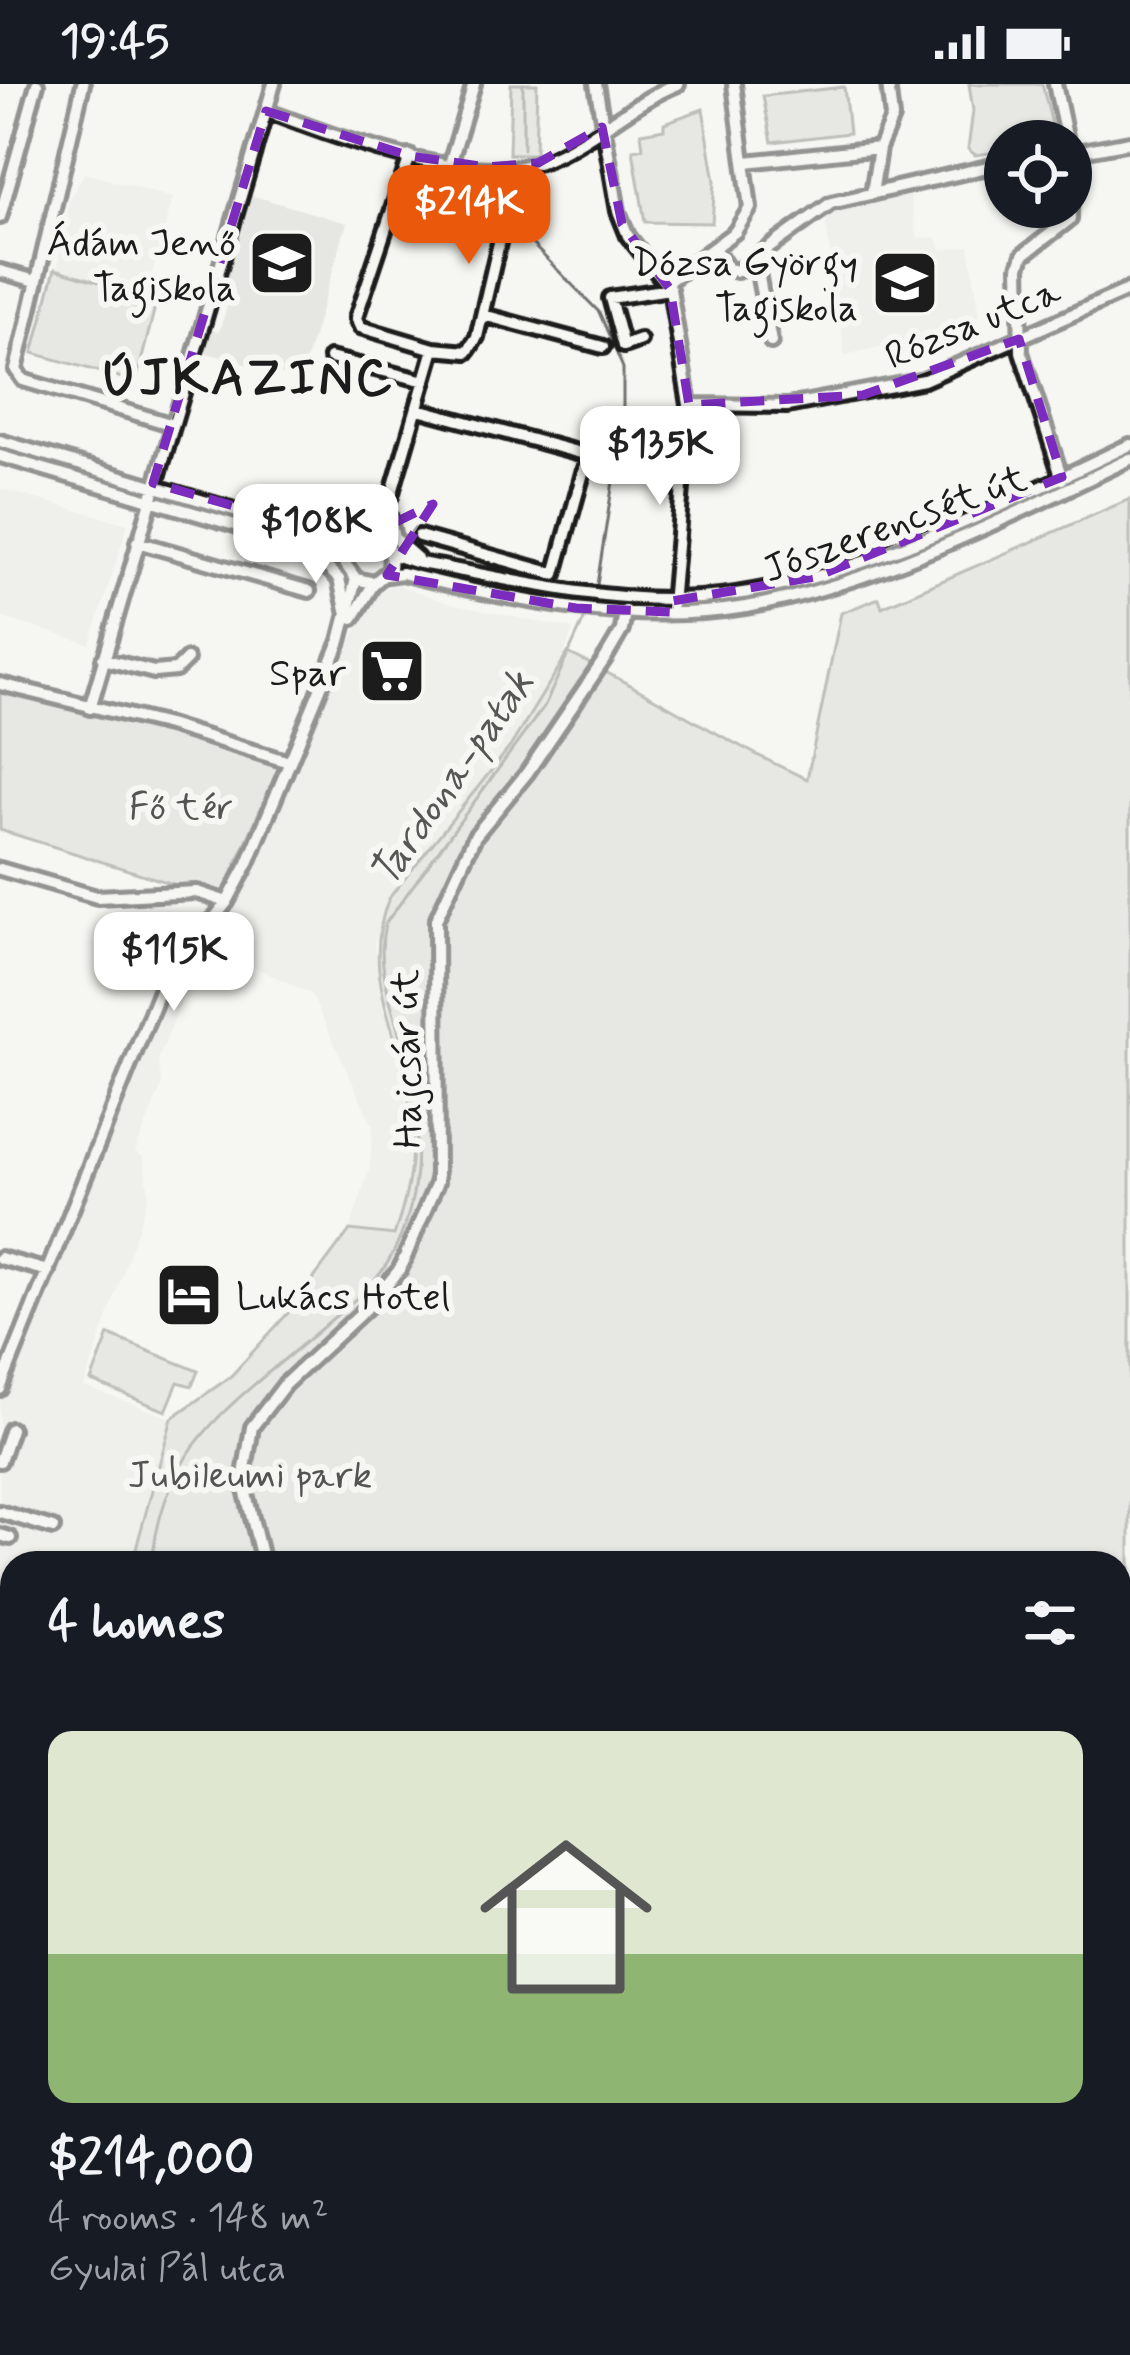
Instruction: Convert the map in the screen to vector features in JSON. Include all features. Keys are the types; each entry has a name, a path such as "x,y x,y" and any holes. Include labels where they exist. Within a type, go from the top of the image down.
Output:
{"street":[{"path":"0,217 37,84"},
{"path":"83,84 16,370 23,380 170,424"},
{"path":"91,708 170,424 274,84"},
{"path":"450,164 474,84"},
{"path":"596,84 622,224 668,286 688,405 672,606"},
{"path":"266,110 450,164 538,163 678,84"},
{"path":"640,340 623,346 610,298 668,286 740,227 750,208 734,84"},
{"path":"872,194 879,148 892,118 888,84"},
{"path":"1055,84 1063,120"},
{"path":"1092,149 1130,142"},
{"path":"746,162 879,148"},
{"path":"410,156 356,318 360,327 434,349 467,352 483,315 502,230"},
{"path":"714,248 732,271 756,262 820,208 984,169"},
{"path":"399,192 477,213"},
{"path":"1059,228 1020,261 1019,339 1063,484"},
{"path":"756,262 771,342"},
{"path":"0,272 36,281"},
{"name":"Rózsa utca","path":"688,405 770,407 863,395 924,380 1130,289"},
{"path":"483,315 603,347"},
{"path":"340,641 374,583 387,575 391,496 434,349"},
{"path":"330,358 425,381"},
{"path":"418,409 588,455 555,574 419,536"},
{"path":"0,441 336,540 362,539 389,549"},
{"name":"Jószerencsét út","path":"1063,484 1130,445"},
{"path":"0,456 296,544 347,564 356,579 340,641 227,902 162,985 0,1389"},
{"name":"Jószerencsét út","path":"387,575 402,573 576,608 625,611 672,606 815,577 1130,458"},
{"path":"347,564 391,496"},
{"path":"388,517 401,548 442,568"},
{"path":"137,542 309,591"},
{"path":"296,544 331,566 343,587 348,619"},
{"name":"Jószerencsét út","path":"389,549 442,568 672,606"},
{"path":"356,579 374,583"},
{"name":"Hajcsár út","path":"259,1551 243,1480 252,1427 285,1384 374,1301 400,1269 437,1182 436,920 475,836 527,772 606,657 622,630 625,611"},
{"path":"103,659 154,672 176,670 187,659"},
{"path":"0,684 290,762"},
{"path":"0,869 97,898 197,892 227,902"},
{"path":"0,1258 47,1271"},
{"path":"0,1461 11,1430"},
{"path":"0,1512 53,1528"}],"highlighted area":[{"path":"266,111 410,156 487,167 538,163 602,127 622,224 670,289 689,405 863,395 1019,339 1062,477 815,577 672,601 672,612 576,608 387,575 433,504 357,541 153,483"}],"shaded area":[{"path":"84,173 173,198 146,295 57,270 69,202"},
{"name":"Ádám Jenő Tagiskola","path":"250,195 347,223 300,380 204,352 211,330 219,332 227,307 218,303"},
{"name":"Dózsa György Tagiskola","path":"910,196 917,238 936,237 942,250 969,246 980,315 919,338 845,355 825,215"},
{"path":"0,489 128,524 90,644 0,617"},
{"path":"393,583 450,604 573,629 556,678 510,747 390,898 374,943 410,1100 408,1195 394,1236 350,1230 370,1167 373,1126 311,994 202,942 246,885 368,602"},
{"path":"166,986 182,999 158,1060 162,1085 135,1152 144,1158 149,1195 84,1387 172,1418 135,1551 0,1551 0,1402"}],"green space":[{"path":"511,84 537,84 535,154 509,154"},
{"path":"969,84 1042,84 1051,120 984,120 984,154 975,155 968,149 973,111"},
{"path":"844,87 849,133 772,142 763,96"},
{"path":"703,109 715,181 712,223 645,222 633,150 643,148 641,133 664,129 664,123"},
{"path":"55,269 157,299 136,382 33,353"},
{"name":"Jubileumi park","path":"1130,499 1130,1551 135,1551 172,1418 230,1377 288,1313 350,1230 394,1235 408,1185 412,1133 404,1071 379,974 381,924 389,898 510,747 568,653 807,779 841,613 879,598 882,607"},
{"name":"Fő tér","path":"0,684 282,760 221,899 0,830"},
{"path":"109,1335 198,1371 192,1386 178,1382 166,1411 91,1381"}],"waterway":[{"name":"Tardona-patak","path":"523,84 523,149"},
{"name":"Tardona-patak","path":"521,180 530,242 599,312 623,368 623,417 596,591"},
{"name":"Tardona-patak","path":"154,1551 172,1484 209,1427 366,1289 382,1272 402,1233 411,1204 417,1144 410,1083 384,973 385,924 545,705 593,600"}],"place":[{"name":"Ádám Jenő Tagiskola","path":"282,263"},
{"name":"Dózsa György Tagiskola","path":"905,283"},
{"name":"Spar","path":"392,671"},
{"name":"Lukács Hotel","path":"189,1295"}],"district":[{"name":"ÚJKAZINC","path":"247,376"}]}
